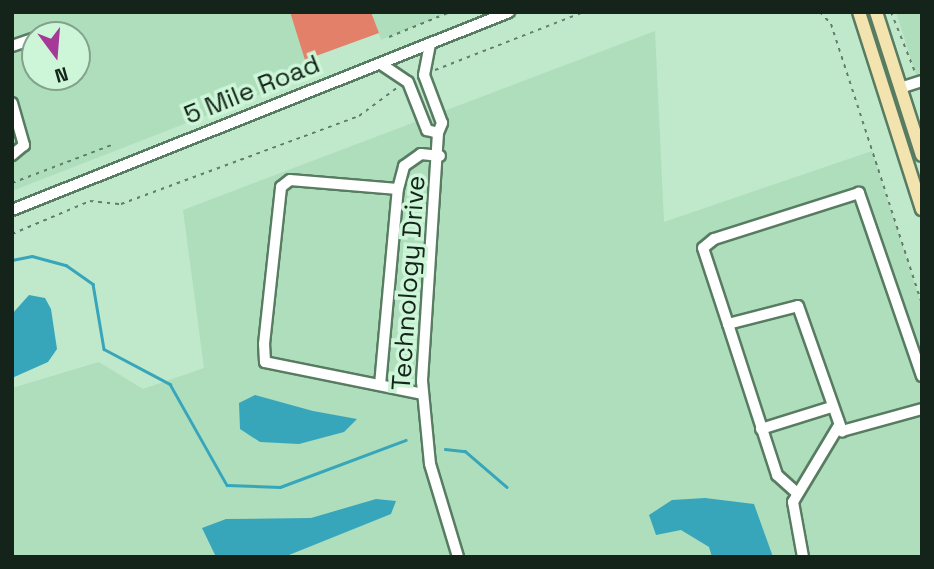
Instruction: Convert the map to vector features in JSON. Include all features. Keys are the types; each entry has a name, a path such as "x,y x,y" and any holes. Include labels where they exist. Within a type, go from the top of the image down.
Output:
{"main road":[{"path":"859,12 922,209"},
{"path":"876,12 922,155"}],"street":[{"name":"5 Mile Road","path":"12,210 509,12"},
{"path":"424,75 430,44"},
{"path":"381,64 408,82 427,130 438,133"},
{"name":"Technology Drive","path":"424,75 442,123 438,133 440,156 423,394 430,464 458,557"},
{"path":"900,88 920,82"},
{"path":"12,103 24,145 12,155"},
{"path":"380,385 398,189 404,166 421,154 440,156"},
{"path":"398,189 290,180 281,187 264,344 265,362 423,394"},
{"path":"796,492 777,475 728,324 702,254 708,242 859,193 922,376"},
{"path":"728,324 796,304 838,427"},
{"path":"761,429 831,407"},
{"path":"838,427 852,432 922,409"},
{"path":"803,557 792,515 796,492 838,427"}],"path":[{"path":"389,37 450,12"},
{"path":"424,75 584,12"},
{"path":"820,12 831,24 922,304"},
{"path":"891,12 920,82"},
{"path":"12,234 90,201 121,204 359,116 408,82"},
{"path":"12,183 114,144"}],"shaded area":[{"path":"12,12 290,12 310,75 12,191"},
{"path":"290,12 371,12 379,33 305,60"},
{"path":"371,12 450,12 381,40"},
{"path":"896,12 922,12 922,86 915,72"},
{"path":"655,31 664,222 872,151 922,306 922,557 12,557 12,388 99,362 143,389 204,368 183,210"}],"water":[{"path":"29,295 45,298 51,309 57,349 48,362 12,378 12,314"},
{"path":"255,395 313,411 357,419 344,432 299,444 260,442 240,429 239,403"},
{"path":"705,498 754,504 773,557 712,557 709,547 681,530 656,535 649,515 672,500"},
{"path":"376,499 396,501 391,514 284,557 216,557 202,528 226,519 311,518"}],"waterway":[{"path":"12,260 32,256 66,265 93,284 104,349 170,384 227,485 280,487 406,440"},
{"path":"445,449 465,451 507,487"}]}
